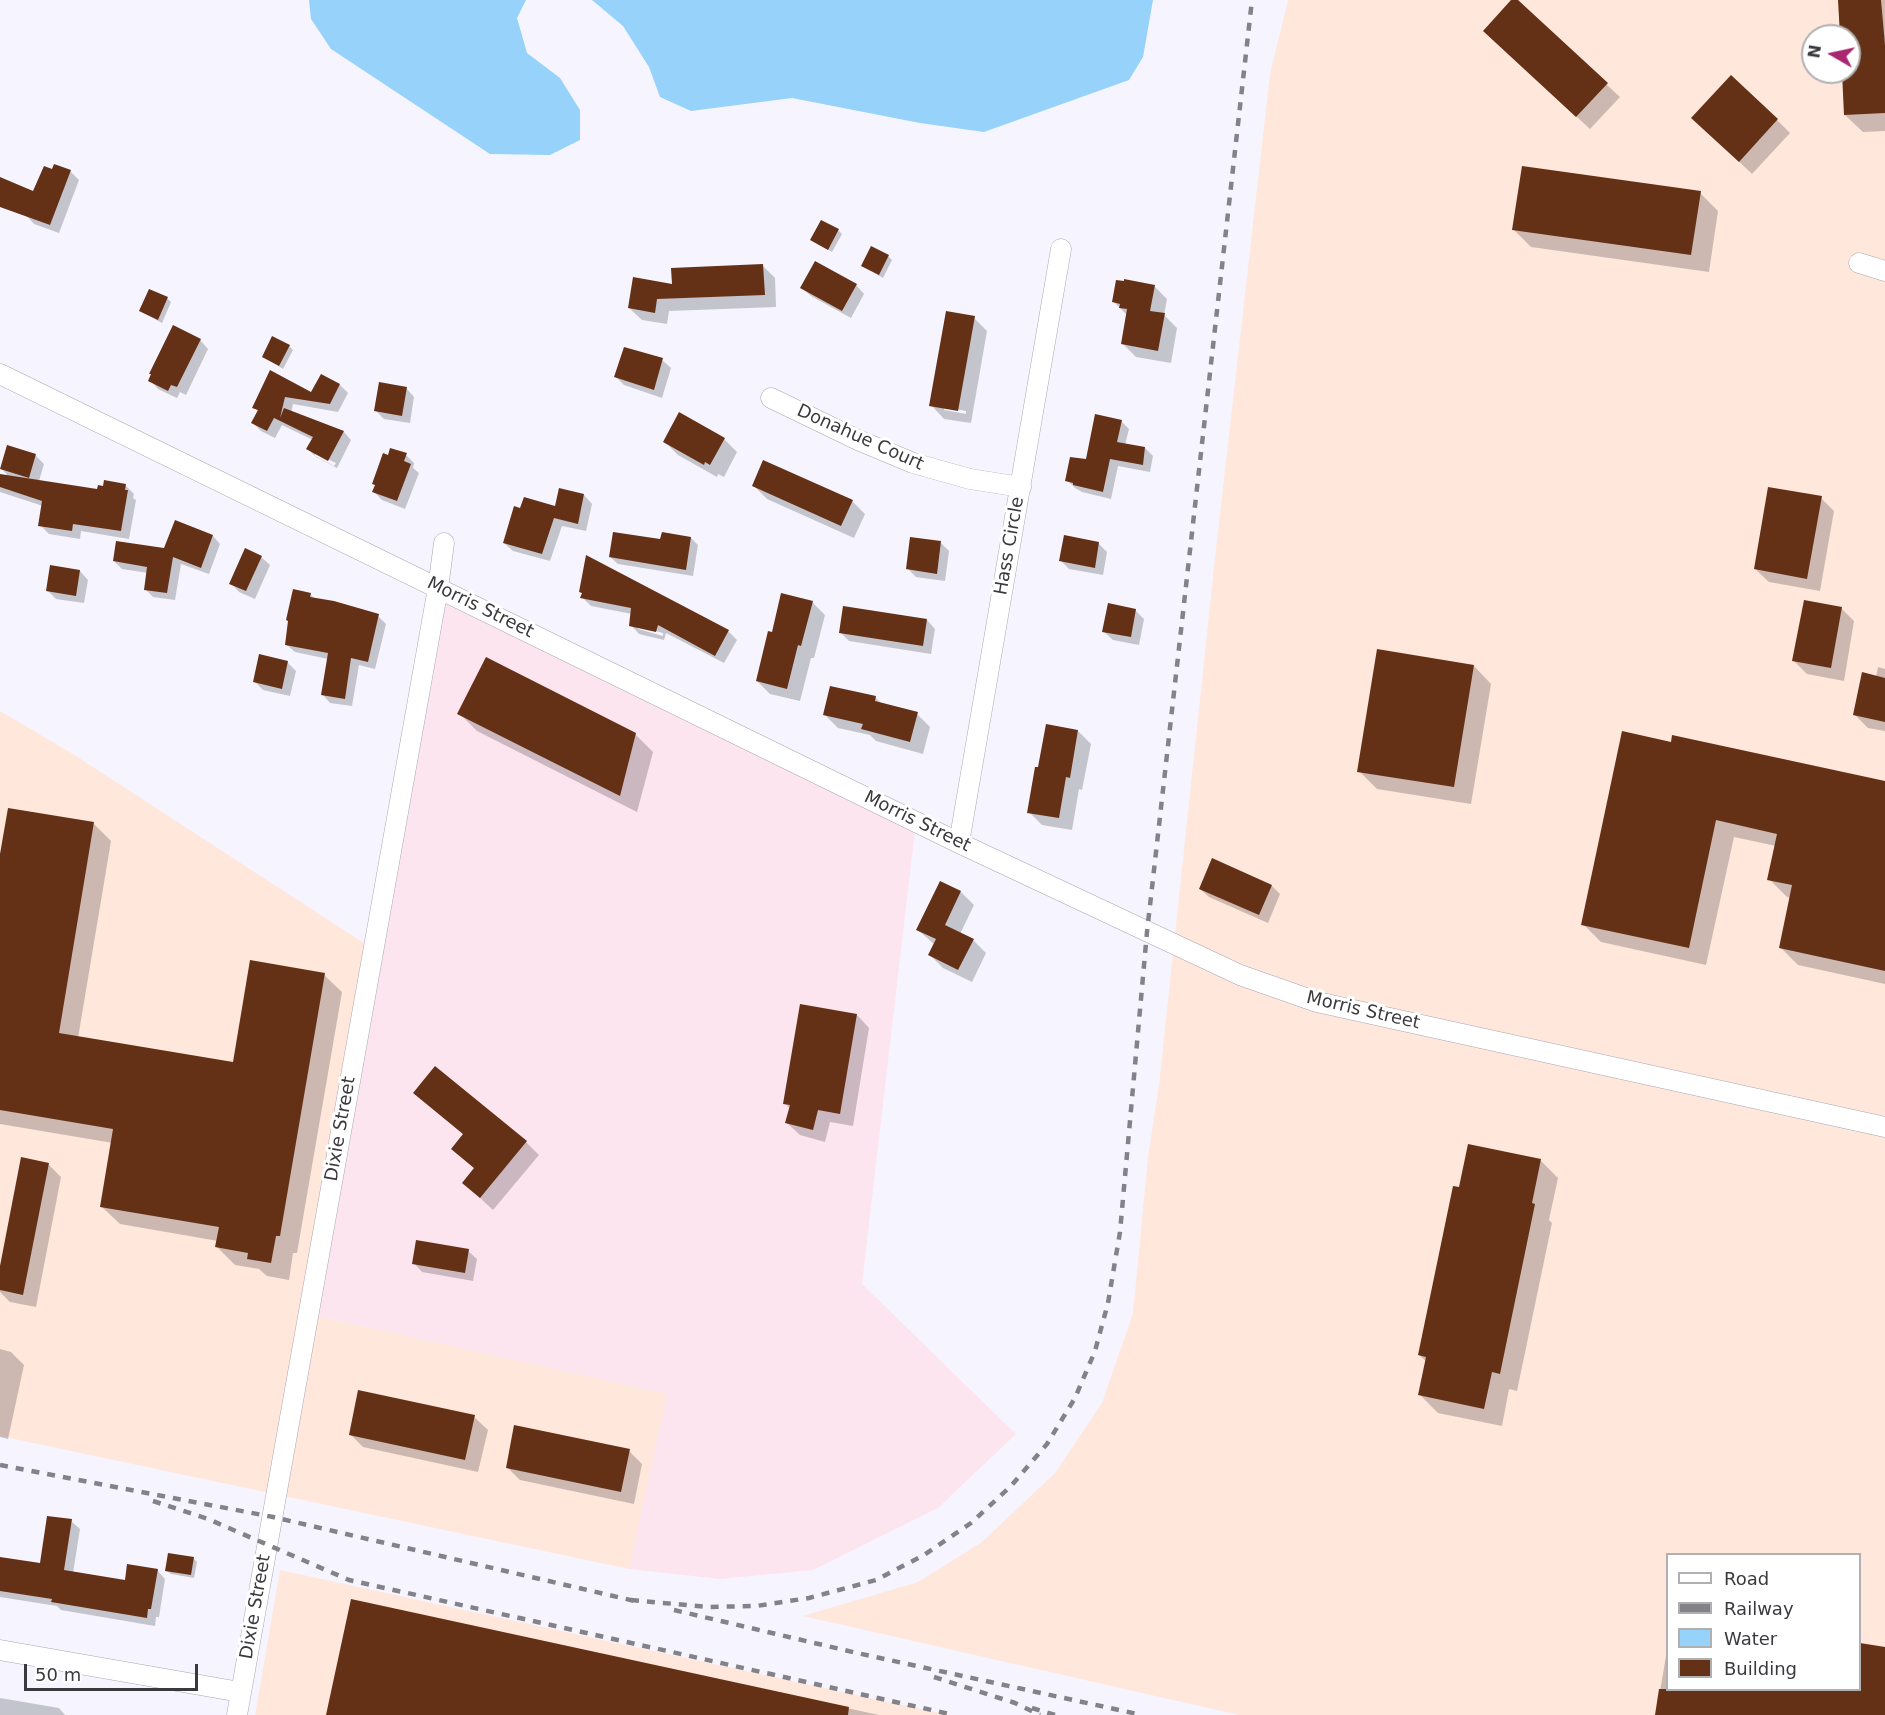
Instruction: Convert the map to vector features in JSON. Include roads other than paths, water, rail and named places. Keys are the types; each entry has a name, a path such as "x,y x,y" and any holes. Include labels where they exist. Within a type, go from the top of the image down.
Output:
{"street":[{"name":"Hass Circle","path":"959,843 1061,249"},
{"path":"1859,263 1885,271"},
{"name":"Morris Street","path":"0,374 959,843 1240,975 1317,1002 1885,1127"},
{"name":"Donahue Court","path":"771,398 858,440 913,463 962,477 1021,487"},
{"name":"Dixie Street","path":"237,1715 438,588 444,543"},
{"path":"0,1650 240,1692"}],"water":[{"path":"309,0 526,0 517,18 527,53 560,78 580,110 580,140 550,155 490,154 331,49 311,19"},
{"path":"592,0 1153,0 1143,57 1129,80 984,132 920,123 792,98 691,111 660,97 649,67 623,26"}],"railway":[{"path":"631,1600 708,1607 756,1606 809,1598 876,1580 924,1555 971,1523 1011,1486 1047,1444 1075,1398 1095,1351 1108,1303 1120,1232 1147,932 1252,0"},
{"path":"0,1465 273,1517 639,1602"},
{"path":"153,1501 208,1519 349,1580 954,1715"},
{"path":"674,1610 857,1653 1142,1715"},
{"path":"934,1677 1015,1703 1040,1715"},
{"path":"1032,1708 1055,1715"}]}
